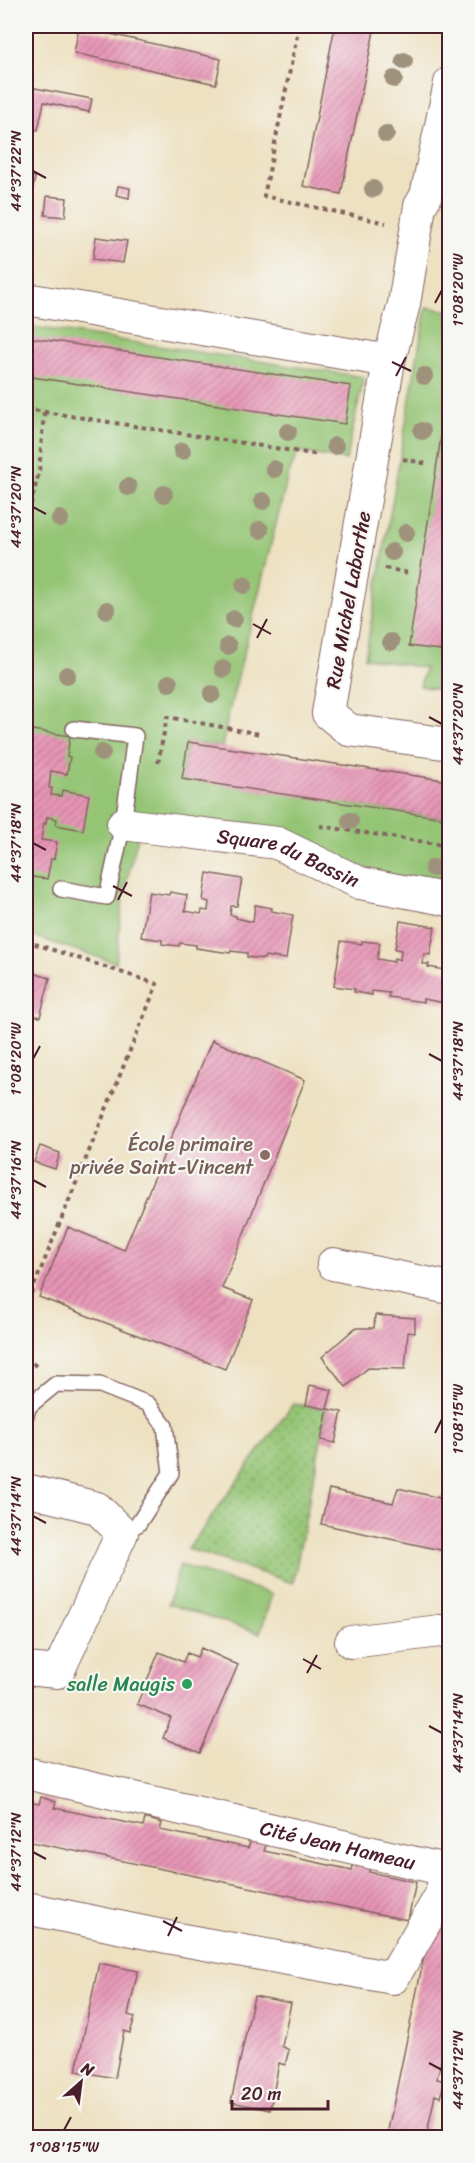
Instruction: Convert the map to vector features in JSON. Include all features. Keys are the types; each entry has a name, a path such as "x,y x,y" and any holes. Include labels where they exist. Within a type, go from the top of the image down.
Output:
{"street":[{"name":"Rue Michel Labarthe","path":"450,83 433,185 420,206 404,304 389,361 328,713 349,730 450,744"},
{"path":"26,299 389,361"},
{"name":"Square du Bassin","path":"123,824 277,843 360,883 450,900"},
{"path":"333,1264 450,1288"},
{"path":"26,1490 97,1508 122,1533 58,1672 26,1669"},
{"path":"351,1642 440,1630 450,1633"},
{"name":"Cité Jean Hameau","path":"26,1773 446,1870 441,1894 393,1978 203,1944 26,1908"}],"lane":[{"path":"61,889 107,897 123,824 135,735 74,729"},
{"path":"26,1415 29,1406 56,1384 100,1384 148,1404 165,1426 171,1473 138,1524 122,1533"}],"path":[{"path":"299,26 264,196 416,229"},
{"path":"26,409 319,455"},
{"path":"26,523 39,472 44,412"},
{"path":"157,769 167,717 260,734"},
{"path":"312,825 450,846"},
{"path":"26,941 157,984 26,1306"}],"green space":[{"path":"426,307 449,311 449,692 420,686 425,668 365,658"},
{"path":"26,326 364,377 346,460 298,452 288,476 222,747 188,742 182,778 449,819 448,889 144,813 123,895 116,963 26,934"},
{"path":"293,1404 327,1409 293,1583 188,1549"},
{"path":"180,1565 272,1594 260,1633 168,1604"}],"building":[{"path":"335,26 375,26 341,194 303,186"},
{"path":"79,27 221,59 216,84 74,53"},
{"path":"35,88 92,99 89,112 44,102 38,130 26,128 26,91 33,93"},
{"path":"26,176 35,177 30,205 26,204"},
{"path":"118,186 130,188 129,198 116,195"},
{"path":"47,196 67,198 65,217 45,215"},
{"path":"96,237 127,241 123,263 93,259"},
{"path":"26,337 351,386 345,424 26,376"},
{"path":"448,391 450,391 450,632 447,651 409,646"},
{"path":"26,729 70,736 67,774 51,771 49,788 52,788 51,795 61,796 62,790 89,795 83,830 56,825 57,819 47,817 46,824 44,823 41,840 57,842 47,879 26,876"},
{"path":"188,742 450,781 450,819 182,779"},
{"path":"207,873 242,879 237,906 231,906 230,915 236,918 253,922 255,905 293,915 286,959 265,956 264,959 247,957 247,953 196,948 196,945 180,943 179,946 162,944 162,940 141,937 149,892 187,895 185,911 201,914 202,910 208,911 209,902 203,900"},
{"path":"400,921 435,927 430,955 424,954 422,964 450,971 450,1004 423,999 423,1002 388,997 389,993 372,991 372,995 354,992 355,989 334,986 341,941 362,944 362,941 380,943 377,959 394,962 394,958 400,960 401,950 395,949"},
{"path":"26,971 50,978 40,1017 26,1013"},
{"path":"212,1040 305,1080 222,1288 253,1300 225,1369 39,1297 68,1227 124,1250"},
{"path":"40,1146 60,1153 55,1169 34,1162"},
{"path":"375,1315 415,1318 415,1333 408,1332 405,1369 368,1368 346,1387 322,1357 355,1328 374,1328"},
{"path":"310,1385 332,1390 327,1409 306,1405"},
{"path":"328,1409 342,1412 335,1443 321,1440"},
{"path":"398,1488 440,1498 441,1495 450,1497 450,1552 321,1524 329,1489 393,1503"},
{"name":"salle Maugis","path":"201,1648 238,1665 200,1753 163,1738 171,1718 137,1704 159,1652 183,1662 187,1653 197,1657"},
{"path":"41,1797 56,1802 54,1808 143,1826 145,1819 148,1819 162,1823 160,1830 248,1848 251,1840 266,1845 264,1851 352,1870 354,1862 370,1867 369,1872 416,1882 408,1920 26,1841 26,1802 39,1804"},
{"path":"431,1923 450,1927 450,2021 437,2079 445,2081 440,2097 435,2095 426,2138 400,2138 387,2135"},
{"path":"99,1963 138,1971 128,2015 135,2017 130,2033 124,2031 115,2078 76,2071"},
{"path":"254,1996 291,2003 282,2046 289,2050 285,2065 279,2063 270,2110 231,2102"}],"place":[{"name":"École primaire privée Saint-Vincent","path":"265,1155"},
{"name":"salle Maugis","path":"187,1684"}]}
